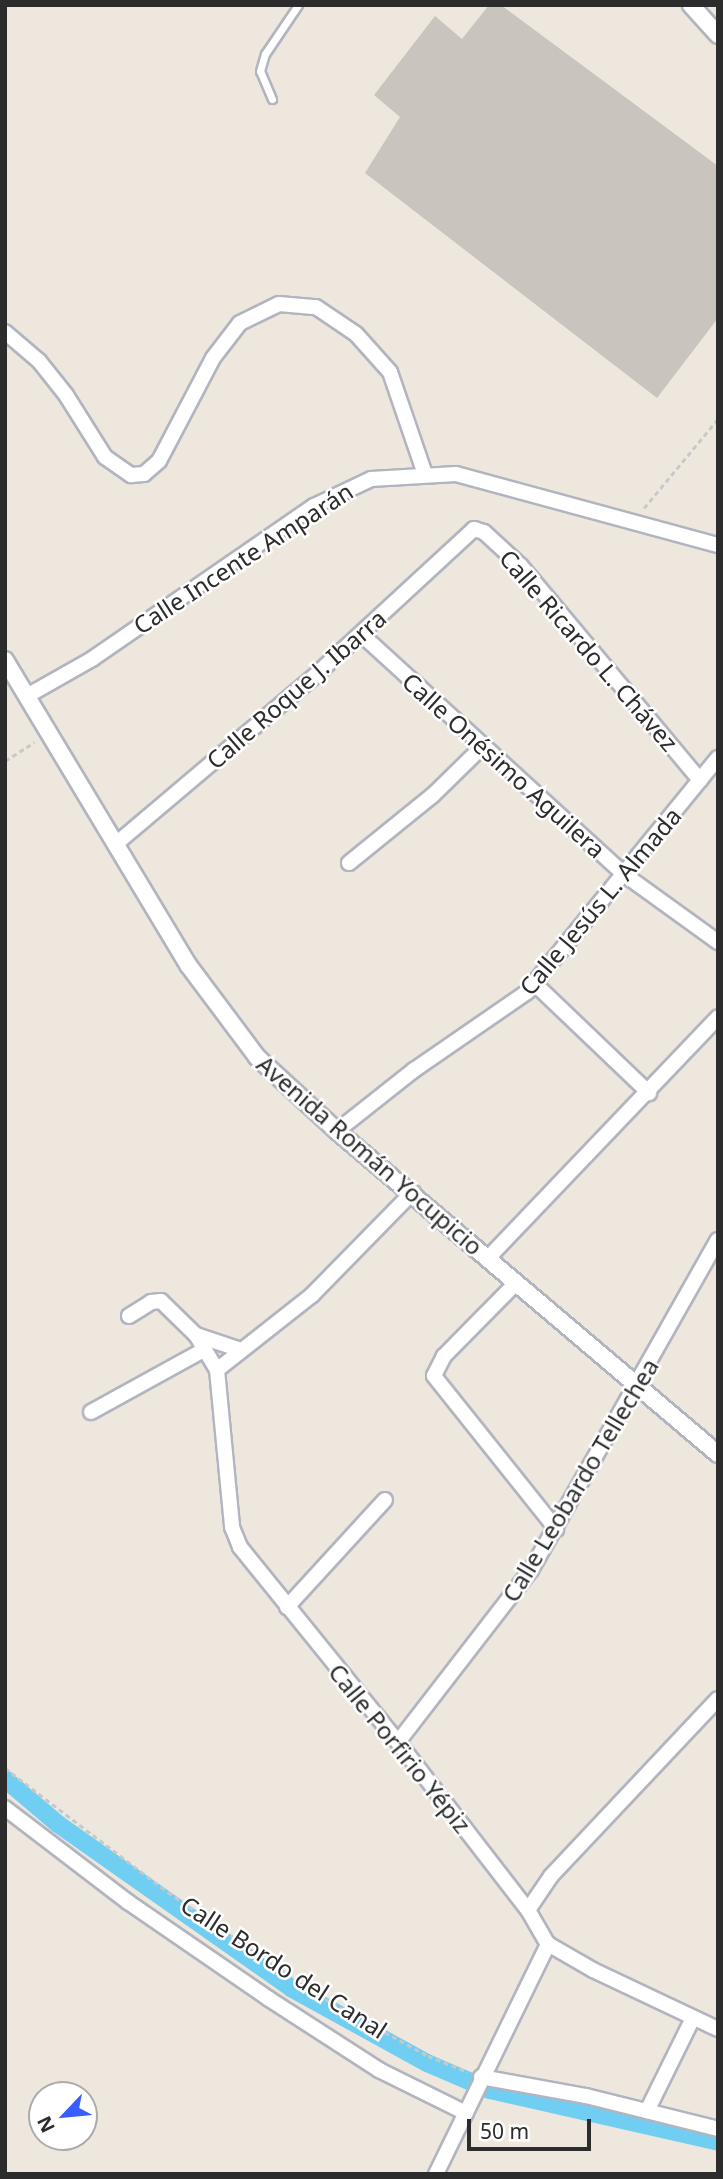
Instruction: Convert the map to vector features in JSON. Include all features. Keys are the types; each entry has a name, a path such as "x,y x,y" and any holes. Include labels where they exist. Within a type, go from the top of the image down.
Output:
{"street":[{"path":"691,5 718,34"},
{"path":"5,332 60,387 105,457 131,475 144,474 159,461 213,358 240,323 279,303 316,307 356,334 390,372 425,474"},
{"name":"Calle Incente Amparán","path":"29,699 92,659 208,576 345,489 382,476 457,474 718,545"},
{"name":"Calle Roque J. Ibarra","path":"117,843 361,634 471,530"},
{"name":"Calle Ricardo L. Chávez","path":"471,530 484,532 521,566 700,780"},
{"name":"Calle Onésimo Aguilera","path":"361,634 625,875 718,942"},
{"name":"Avenida Román Yocupicio","path":"5,660 220,1011 265,1065 337,1131 413,1192 718,1454"},
{"path":"349,863 482,747"},
{"name":"Calle Jesús L. Almada","path":"337,1131 535,984 718,758"},
{"path":"535,984 649,1093"},
{"path":"488,1258 649,1093 718,1017"},
{"path":"129,1316 151,1301 161,1301 196,1335 217,1370 312,1295 413,1192"},
{"name":"Calle Leobardo Tellechea","path":"398,1742 508,1604 556,1529 718,1240"},
{"path":"516,1283 444,1356 434,1376 556,1529"},
{"path":"196,1335 241,1350"},
{"path":"91,1412 204,1350"},
{"name":"Calle Porfirio Yépiz","path":"217,1370 236,1538 287,1607 398,1742 528,1910 548,1944"},
{"path":"287,1607 385,1500"},
{"path":"528,1910 569,1855 718,1699"},
{"path":"5,1808 128,1902 269,1999 379,2070 468,2108"},
{"path":"436,2174 548,1944 718,2029"},
{"path":"647,2111 693,2018"},
{"path":"481,2077 647,2111 718,2129"}],"lane":[{"path":"272,99 260,71 265,54 298,5"}],"path":[{"path":"632,522 718,419"},
{"path":"5,761 47,729"},
{"name":"Calle Bordo del Canal","path":"5,1768 167,1892 318,1995 428,2056 481,2077"}],"building":[{"path":"489,5 501,5 718,166 718,318 657,398 365,173 400,117 374,95 435,16 462,39"}],"waterway":[{"path":"5,1779 58,1824 291,1988 427,2063 490,2090 718,2142"}]}
